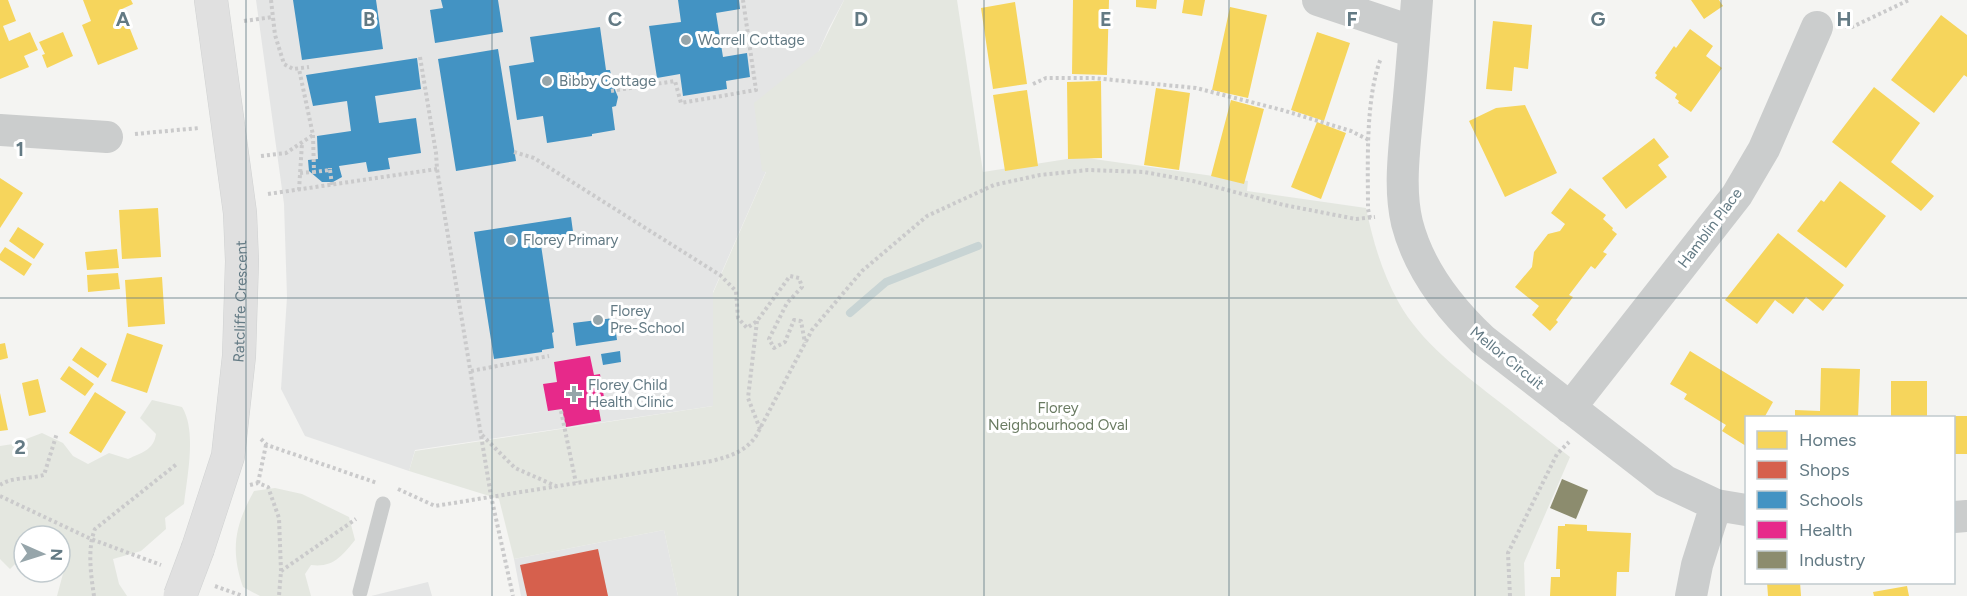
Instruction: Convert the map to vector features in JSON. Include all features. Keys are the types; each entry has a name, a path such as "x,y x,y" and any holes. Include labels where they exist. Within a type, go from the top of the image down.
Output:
{"street":[{"name":"Ratcliffe Crescent","path":"180,596 228,456 239,356 242,251 240,213 211,0"},
{"path":"1318,0 1414,32"},
{"name":"Mellor Circuit","path":"1417,0 1402,178 1407,223 1423,266 1435,286 1465,323 1483,340 1665,481 1716,505 1745,510"},
{"name":"Hamblin Place","path":"1579,415 1737,195 1764,149 1817,27"},
{"path":"0,130 107,136"},
{"path":"1691,596 1697,565 1716,505"}],"lane":[{"path":"360,592 383,504"}],"path":[{"path":"271,0 274,35 284,64 293,69 309,67"},
{"path":"611,91 675,81 681,103 756,90 743,0"},
{"path":"1817,27 1852,27 1909,0"},
{"path":"420,57 491,496 513,596"},
{"path":"299,69 313,135 314,172"},
{"path":"1033,84 1046,78 1093,78 1196,88 1282,110 1351,131 1369,140"},
{"path":"107,136 203,127"},
{"path":"257,156 286,153 313,135"},
{"path":"299,190 302,142"},
{"path":"514,152 534,158 720,275 736,291 738,318 747,328 757,321 790,276 799,278 802,286 787,303 769,339 774,348 784,342 794,320 801,321 805,343"},
{"path":"300,173 330,169 332,185"},
{"path":"263,195 437,170"},
{"path":"393,488 435,506 712,461 739,453 751,444 760,429 812,330 862,271 927,216 994,185 1040,175 1089,170 1144,172 1193,181 1284,205 1356,219 1378,217"},
{"path":"757,321 748,398 760,429"},
{"path":"471,371 549,356"},
{"path":"561,411 576,483"},
{"path":"1509,596 1508,553 1579,415"},
{"path":"232,426 255,433 267,445 386,486"},
{"path":"0,485 6,481 44,475 57,433"},
{"path":"482,435 515,468 557,486"},
{"path":"267,445 258,483 268,487 279,518 281,571 279,596"},
{"path":"94,596 91,539 95,529 178,463"},
{"path":"0,496 91,539"},
{"path":"281,571 356,519 383,504"}],"shaded area":[{"name":"Florey Primary","path":"256,0 844,0 829,28 713,292 713,406 415,450 409,471 305,436 281,389 287,297 284,204"},
{"path":"664,530 678,596 521,596 514,559"},
{"path":"428,582 432,596 371,596"}],"green space":[{"name":"Florey Neighbourhood Oval","path":"844,0 957,0 983,172 1080,157 1248,181 1247,191 1366,208 1375,245 1388,280 1399,303 1418,330 1454,366 1570,457 1524,563 1525,596 678,596 664,530 514,559 499,499 409,471 415,451 713,406 713,293 766,172 762,171 754,103 819,51"},
{"path":"152,400 182,407 189,428 190,454 184,504 165,518 166,529 141,551 113,559 119,584 127,596 57,596 60,584 72,584 72,524 12,524 12,567 10,569 0,559 0,446 13,444 42,433 63,443 73,456 88,464 109,453 128,459 146,450 155,439 156,434 140,418"},
{"path":"275,488 302,494 349,517 355,540 341,556 331,563 311,565 305,574 311,596 260,596 243,587 236,549 236,538 242,515 254,491"}],"building: Homes":[{"path":"0,0 8,0 16,21 3,26 9,41 30,32 38,50 24,56 29,67 0,79"},
{"path":"83,0 131,0 133,4 122,9 138,49 98,65 82,25 91,21"},
{"path":"1073,0 1109,0 1107,75 1072,74"},
{"path":"1136,0 1157,0 1156,9 1136,7"},
{"path":"1184,0 1205,0 1202,16 1182,13"},
{"path":"1691,0 1719,0 1723,6 1704,19"},
{"path":"1015,2 1027,84 993,89 981,8"},
{"path":"1230,7 1267,15 1248,98 1212,90"},
{"path":"1941,15 1967,35 1967,77 1964,75 1934,113 1891,80"},
{"path":"1493,21 1532,25 1528,69 1514,67 1512,91 1486,89"},
{"path":"1690,29 1713,46 1706,56 1722,68 1691,112 1678,103 1679,101 1675,98 1677,94 1655,78 1657,75 1655,73 1674,46 1676,48"},
{"path":"63,32 73,56 47,68 42,55 45,54 39,42"},
{"path":"1317,32 1350,43 1324,121 1291,110"},
{"path":"1101,81 1102,158 1068,159 1067,82"},
{"path":"1874,87 1920,123 1891,162 1934,196 1921,211 1832,142"},
{"path":"1156,88 1190,93 1179,170 1144,165"},
{"path":"1027,90 1038,166 1005,171 993,95"},
{"path":"1231,100 1264,109 1244,184 1211,176"},
{"path":"1525,105 1557,173 1505,197 1469,121 1496,108"},
{"path":"1317,122 1346,133 1321,199 1291,187"},
{"path":"1654,138 1669,157 1658,165 1667,177 1626,209 1602,178"},
{"path":"0,178 23,193 0,228"},
{"path":"1840,181 1886,216 1846,268 1797,231 1821,200 1824,202"},
{"path":"1570,188 1606,215 1603,219 1617,234 1603,252 1607,254 1595,269 1591,266 1569,295 1573,297 1550,331 1532,315 1539,306 1515,287 1532,267 1534,252 1548,234 1560,231 1565,224 1551,213"},
{"path":"158,208 161,257 122,259 119,210"},
{"path":"18,227 44,244 34,259 9,241"},
{"path":"1778,233 1844,285 1823,311 1806,297 1793,314 1775,300 1757,324 1725,300"},
{"path":"5,247 32,264 24,276 0,260 0,254"},
{"path":"117,249 119,268 87,270 85,252"},
{"path":"118,273 120,289 88,292 87,275"},
{"path":"162,277 165,324 128,327 125,280"},
{"path":"127,333 163,345 147,393 111,381"},
{"path":"5,343 8,358 0,360 0,344"},
{"path":"81,347 107,364 98,378 72,360"},
{"path":"1690,351 1773,402 1765,416 1745,416 1745,445 1722,431 1726,425 1684,399 1687,394 1670,384"},
{"path":"69,366 94,384 85,396 60,379"},
{"path":"1821,368 1860,369 1858,416 1795,416 1795,410 1820,411"},
{"path":"38,379 46,412 29,416 22,383"},
{"path":"1891,381 1927,381 1927,416 1891,416"},
{"path":"95,392 126,412 101,453 69,433"},
{"path":"0,393 8,430 0,431"},
{"path":"1955,416 1967,416 1967,454 1955,454"},
{"path":"1565,524 1587,525 1587,531 1631,533 1629,572 1617,572 1616,596 1550,596 1551,577 1560,577 1560,569 1556,569 1558,526 1565,526"},
{"path":"1767,584 1800,584 1801,596 1768,596"},
{"path":"1907,586 1909,596 1874,596 1873,592"}],"building: Shops":[{"path":"598,549 608,596 527,596 520,565"}],"building: Schools":[{"path":"293,0 376,0 383,49 302,60"},
{"path":"441,0 498,0 503,32 435,43 430,10 443,8"},
{"name":"Worrell Cottage","path":"678,0 739,0 740,9 716,13 723,57 747,53 750,77 726,81 727,89 683,96 680,74 657,78 649,26 681,22"},
{"name":"Bibby Cottage","path":"600,27 606,70 610,70 618,97 616,106 612,107 615,130 547,143 543,116 517,120 509,66 534,62 530,37"},
{"path":"498,49 516,161 456,171 438,59"},
{"path":"417,58 421,89 375,96 379,123 416,118 421,153 388,158 390,169 368,172 366,162 339,166 342,177 333,182 322,182 309,171 308,160 318,159 317,136 351,131 347,101 313,106 306,75"},
{"path":"571,217 574,239 541,245 554,332 552,333 554,348 494,359 474,232"},
{"path":"614,318 617,340 576,346 573,323"},
{"path":"620,351 621,362 603,365 601,354"}],"building: Health":[{"name":"Florey Child Health Clinic","path":"590,356 594,375 600,374 605,403 598,404 601,421 566,427 562,409 548,411 543,384 557,382 554,362"}],"building: Industry":[{"path":"1562,479 1588,490 1576,519 1550,508"}],"waterway":[{"path":"850,313 886,282 978,246"}],"place":[{"name":"Worrell Cottage","path":"686,40"},
{"name":"Bibby Cottage","path":"547,81"},
{"name":"Florey Primary","path":"511,240"},
{"name":"Florey Pre-School","path":"598,320"},
{"name":"Florey Child Health Clinic","path":"574,394"}]}
